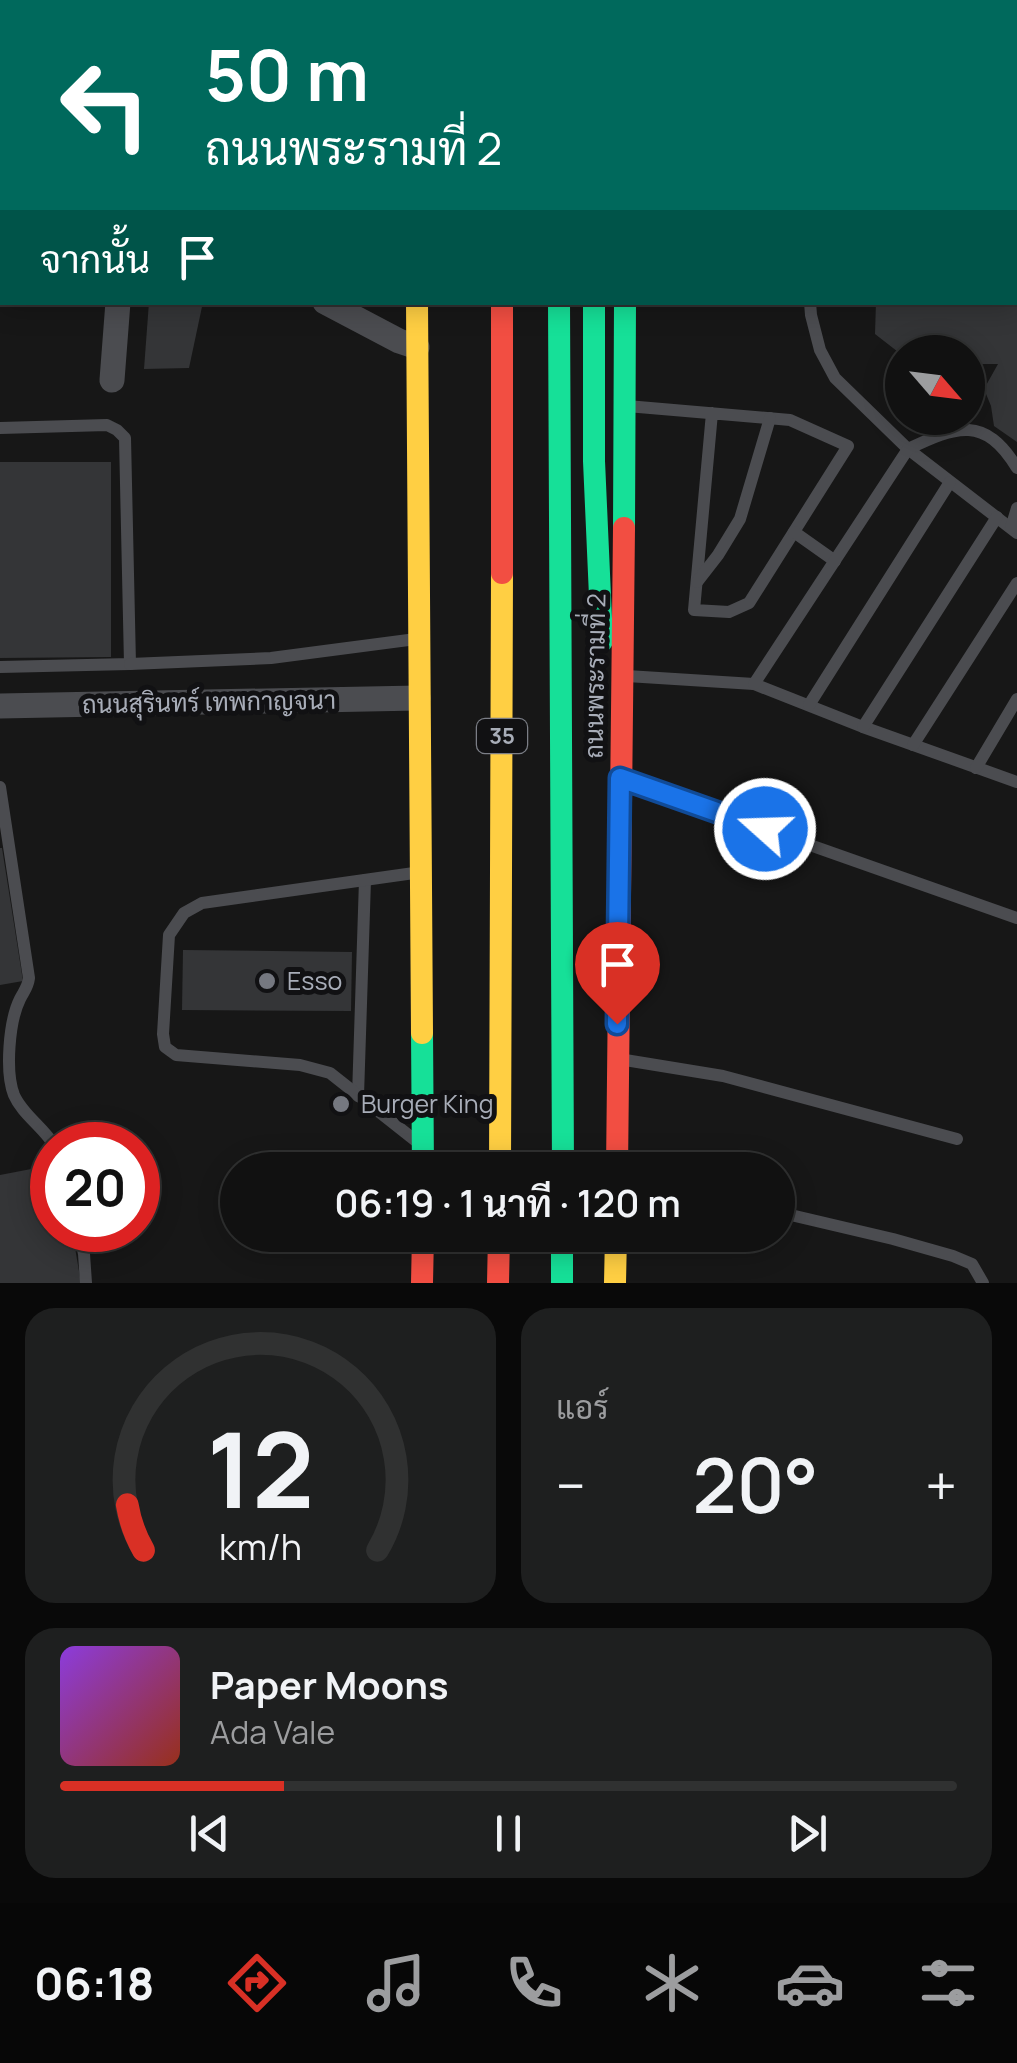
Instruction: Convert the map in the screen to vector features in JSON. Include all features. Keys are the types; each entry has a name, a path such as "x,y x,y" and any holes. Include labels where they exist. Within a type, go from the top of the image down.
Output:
{"main road":[{"path":"417,305 422,1152"},
{"path":"416,400 432,305"},
{"name":"35","path":"500,1152 502,305"},
{"name":"ถนนพระรามที่ 2","path":"558,305 562,1152"},
{"path":"594,305 598,573 604,666 620,778"},
{"name":"ถนนพระรามที่ 2","path":"617,1152 624,676 624,305"},
{"path":"422,1283 423,1252"},
{"path":"498,1283 499,1252"},
{"path":"562,1252 562,1283"},
{"path":"616,1252 616,1283"}],"street":[{"path":"112,380 118,305"},
{"path":"331,305 416,347"},
{"name":"ถนนสุรินทร์ เทพกาญจนา","path":"0,706 418,698"}],"lane":[{"path":"810,305 820,350 835,378 908,449 1014,530 1017,508"},
{"path":"624,405 790,420 848,446 749,603 728,612 694,610 712,413"},
{"path":"697,582 740,519 770,418"},
{"path":"0,428 107,426 125,438 130,664"},
{"path":"754,684 908,449 957,429 971,430 1007,451 1017,468"},
{"path":"809,705 950,482"},
{"path":"863,727 997,518"},
{"path":"794,532 835,561"},
{"path":"913,745 1017,582"},
{"path":"0,668 271,658 418,639"},
{"path":"624,676 754,684 1017,782"},
{"path":"976,768 1017,700"},
{"path":"620,778 1017,918"},
{"path":"0,787 29,978 28,988 18,1001 5,1076 14,1096 37,1122"},
{"path":"420,872 202,903 184,913 169,935 162,1034 164,1046 176,1056 300,1065 330,1073 422,1146"},
{"path":"358,1096 365,880"},
{"path":"617,1059 723,1076 957,1139"},
{"path":"795,1216 953,1256 972,1264 983,1283"},
{"path":"84,1252 86,1283"}],"building":[{"path":"149,305 202,305 189,368 144,369"},
{"path":"876,305 1017,305 1017,442 994,426 985,387 998,364 985,364 985,335 885,335 885,342 875,334"},
{"path":"0,462 111,462 111,657 0,658"},
{"path":"0,848 23,981 0,985"},
{"name":"Esso","path":"183,950 352,952 351,1011 182,1010"},
{"path":"30,1169 30,1252 76,1252 81,1283 0,1283 0,1175"}],"traffic: fast":[{"path":"559,305 563,1152"},
{"path":"594,305 594,461 602,641"},
{"path":"624,528 625,305"},
{"path":"422,1033 423,1152"},
{"path":"562,1252 562,1283"}],"traffic: slow":[{"path":"417,305 422,1033"},
{"path":"500,1152 502,573"},
{"path":"615,1283 616,1252"}],"traffic: jam":[{"path":"502,305 502,573"},
{"path":"617,1152 624,528"},
{"path":"422,1283 423,1252"},
{"path":"498,1283 499,1252"}],"place":[{"name":"Esso","path":"267,981"},
{"name":"Burger King","path":"341,1104"}],"route":[{"path":"617,1024 620,778 765,829"}]}
